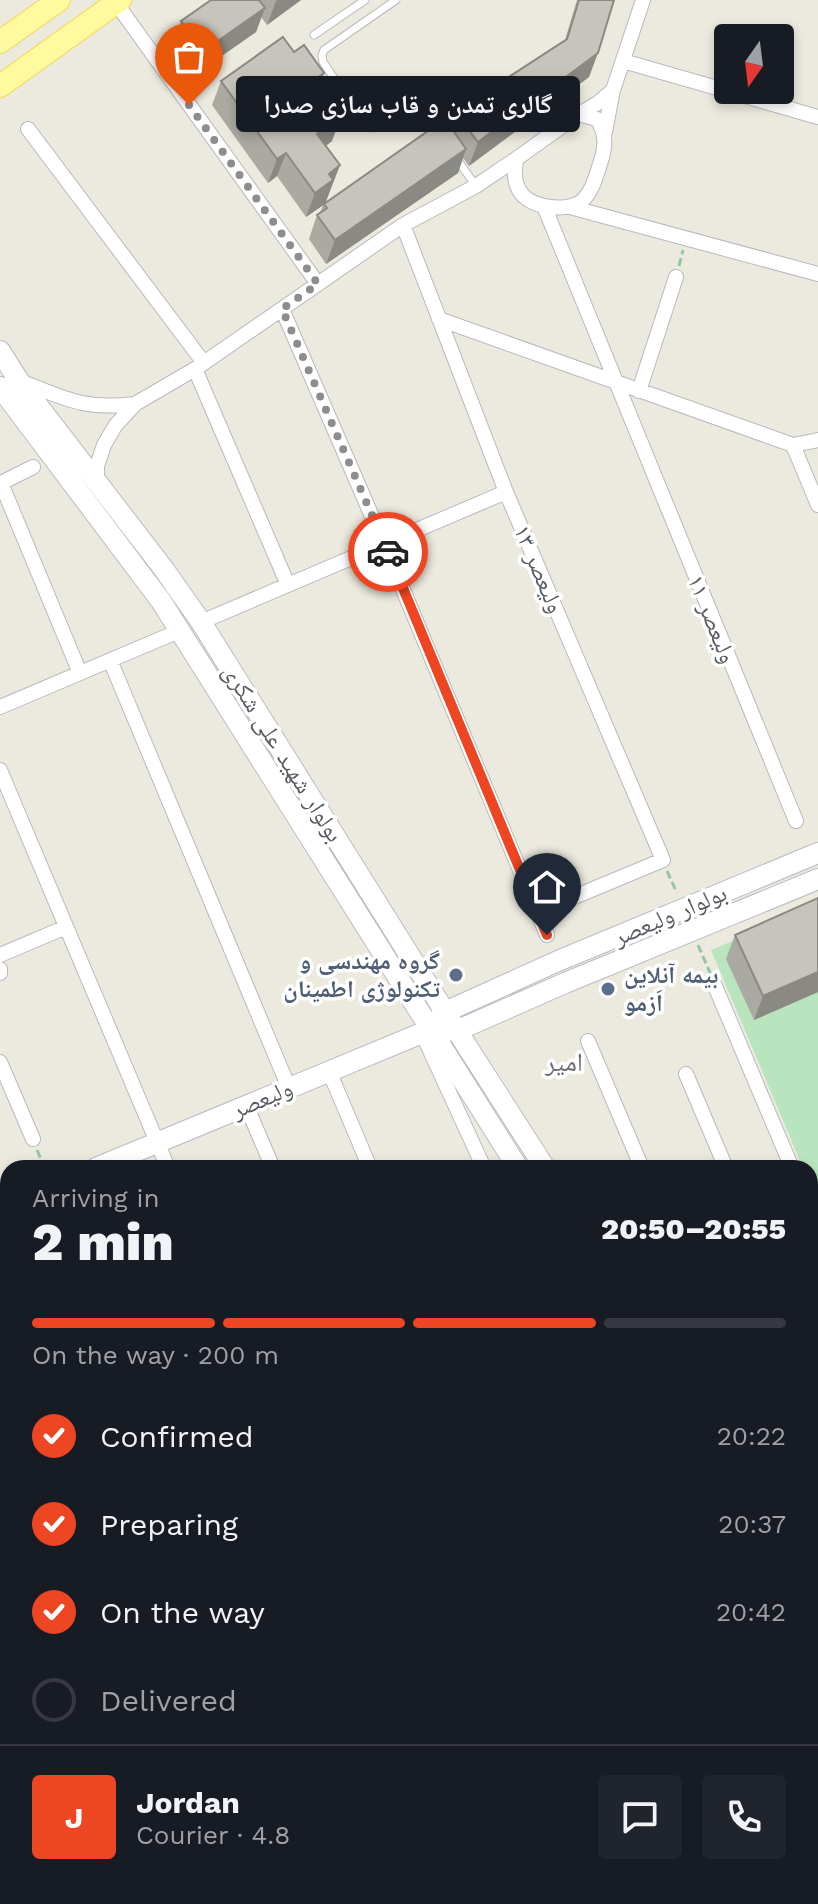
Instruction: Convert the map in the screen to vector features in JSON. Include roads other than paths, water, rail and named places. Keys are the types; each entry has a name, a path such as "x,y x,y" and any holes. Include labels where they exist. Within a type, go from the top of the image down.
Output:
{"main road":[{"path":"0,42 59,0"},
{"path":"0,86 118,2"},
{"name":"بولوار شهید علی شکری","path":"0,351 10,384 161,601 376,946 425,1031 513,1160"},
{"name":"بولوار شهید علی شکری","path":"10,384 97,483 201,622 540,1160"},
{"name":"بولوار ولیعصر","path":"425,1031 445,1012 818,853"},
{"name":"بولوار ولیعصر","path":"425,1031 456,1031 818,879"},
{"path":"376,946 397,936"},
{"name":"ولیعصر","path":"115,1160 425,1031"}],"street":[{"path":"570,207 582,200 591,189 603,153 613,90 643,0"},
{"path":"118,2 318,284"},
{"path":"623,61 818,117"},
{"path":"97,483 97,466 104,445 115,426 135,404 200,366 403,225 476,186 613,90"},
{"path":"579,114 597,119 605,132"},
{"path":"28,129 200,366 288,585"},
{"path":"516,159 514,178 520,193"},
{"path":"476,186 495,183 544,206 570,207 818,274"},
{"path":"591,189 595,204 610,219"},
{"name":"ولیعصر ۱۱","path":"544,206 796,821"},
{"name":"ولیعصر ۱۳","path":"403,225 506,492 663,860 538,912"},
{"path":"639,391 676,277"},
{"path":"282,309 547,935"},
{"path":"439,319 793,445 818,440"},
{"path":"10,384 81,405 103,407 135,404"},
{"path":"793,445 818,505"},
{"path":"33,467 1,483 80,673"},
{"path":"201,622 506,492"},
{"path":"0,707 179,631"},
{"path":"110,660 289,1088"},
{"path":"0,770 165,1160"},
{"path":"0,955 66,927"},
{"path":"715,986 789,1160"},
{"path":"425,1031 481,1160"},
{"path":"588,1041 639,1160"},
{"path":"0,1062 33,1139"},
{"path":"329,1071 367,1160"},
{"path":"686,1074 723,1160"},
{"path":"246,1105 270,1160"}],"lane":[{"path":"314,35 365,0"},
{"path":"396,0 324,50 323,62 365,124 371,128 399,113 418,113 426,117 439,136"},
{"path":"448,147 476,186"}],"place":[{"name":"گالری تمدن و قاب سازی صدرا","path":"189,105"},
{"name":"گروه مهندسی و تکنولوژی اطمینان","path":"456,975"},
{"name":"بیمه آنلاین اَزمو","path":"608,989"}],"district":[{"name":"امیر","path":"564,1062"}]}
